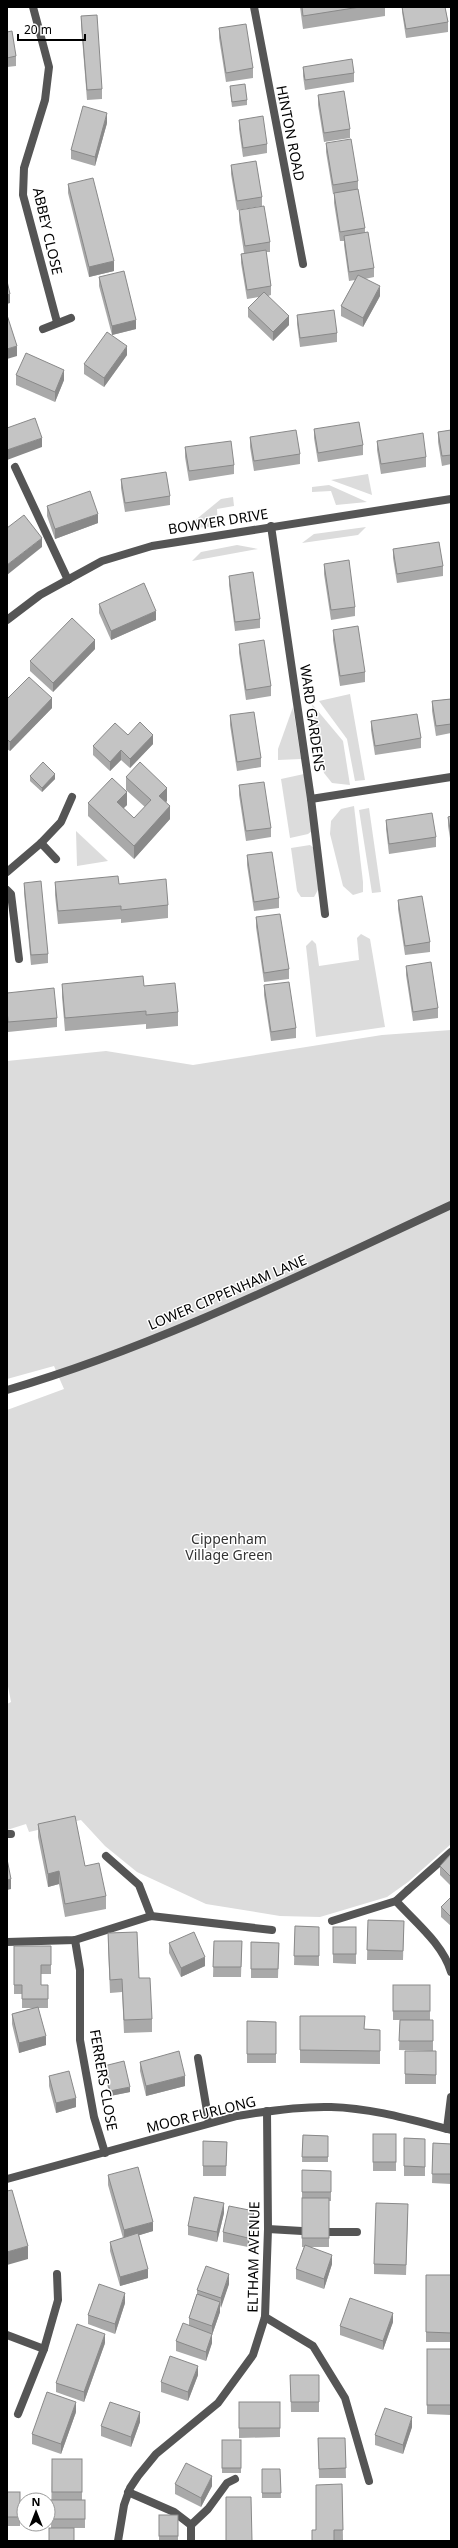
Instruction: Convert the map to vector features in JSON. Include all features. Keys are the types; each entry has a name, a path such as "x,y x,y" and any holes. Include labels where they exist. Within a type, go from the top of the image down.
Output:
{"street":[{"name":"ABBEY CLOSE","path":"33,7 49,67 45,100 24,168 23,195 57,322"},
{"name":"HINTON ROAD","path":"254,7 303,264"},
{"path":"43,329 57,322 71,318"},
{"path":"15,467 68,580"},
{"name":"BOWYER DRIVE","path":"7,620 40,595 102,560 152,546 451,499"},
{"name":"WARD GARDENS","path":"272,526 311,799 325,914"},
{"path":"311,799 451,777"},
{"path":"7,872 41,843 61,822 72,797"},
{"path":"41,843 56,859"},
{"path":"7,890 11,894 18,959"},
{"name":"LOWER CIPPENHAM LANE","path":"7,1390 51,1377 200,1321 451,1205"},
{"path":"332,1921 396,1901 451,1852"},
{"path":"106,1856 139,1886 151,1916"},
{"path":"396,1901 449,1960 451,1972"},
{"path":"7,1942 75,1940 151,1916 272,1930"},
{"name":"FERRERS CLOSE","path":"75,1940 80,1970 80,2040 94,2117 105,2153"},
{"path":"198,2058 209,2123"},
{"path":"449,2129 451,2098"},
{"name":"MOOR FURLONG","path":"7,2180 209,2123 267,2111 331,2107 396,2115 449,2129"},
{"name":"ELTHAM AVENUE","path":"118,2541 119,2523 128,2492 156,2454 218,2403 254,2355 265,2317 268,2229 267,2111"},
{"path":"268,2229 302,2231"},
{"path":"329,2232 357,2232"},
{"path":"18,2414 44,2349 58,2300 57,2274"},
{"path":"265,2317 313,2346 345,2398 369,2481"},
{"path":"7,2335 44,2349"},
{"path":"191,2541 191,2526 208,2509 227,2483 234,2479"},
{"path":"128,2492 174,2512 191,2526"}],"green space":[{"path":"368,474 372,495 331,480"},
{"path":"329,485 367,502 336,505 331,491 312,492 312,487"},
{"path":"233,497 234,506 217,509 218,526 193,528 193,522 221,499"},
{"path":"366,527 358,535 302,543 314,534"},
{"path":"237,545 258,549 192,561 201,552"},
{"path":"350,694 365,780 355,781 347,739 319,701"},
{"path":"312,704 343,741 350,785 332,783 324,773"},
{"path":"293,707 301,759 278,760 278,749"},
{"path":"304,774 313,830 308,834 290,838 281,779"},
{"path":"354,806 363,892 353,895 343,886 330,834 331,821 341,809"},
{"path":"369,808 381,892 372,893 359,810"},
{"path":"76,831 108,861 77,866"},
{"path":"310,845 314,848 319,888 314,897 301,897 297,891 291,848"},
{"path":"361,934 370,939 385,1027 316,1037 306,946 312,940 316,944 319,966 359,960 357,938"},
{"name":"Cippenham Village Green","path":"451,1030 451,1844 408,1882 387,1897 320,1917 280,1916 206,1904 137,1872 105,1846 81,1820 29,1832 26,1824 7,1830 7,1704 11,1702 7,1681 7,1410 64,1389 54,1366 7,1379 7,1061 106,1051 193,1065 382,1035"}],"building":[{"path":"302,7 360,7 303,16"},
{"path":"402,7 445,7 448,22 406,29"},
{"path":"97,15 102,89 87,90 81,16"},
{"path":"246,24 253,68 226,73 219,28"},
{"path":"12,31 16,56 7,58 7,32"},
{"path":"352,59 354,73 305,80 303,67"},
{"path":"245,84 247,100 232,102 230,86"},
{"path":"344,91 350,129 324,133 318,95"},
{"path":"83,106 107,113 95,157 71,150"},
{"path":"263,116 267,144 243,148 239,120"},
{"path":"351,139 358,181 333,185 326,143"},
{"path":"256,161 262,197 237,201 231,165"},
{"path":"93,178 114,261 89,267 68,184"},
{"path":"358,189 365,228 340,232 334,193"},
{"path":"264,206 270,242 245,246 239,210"},
{"path":"368,232 374,268 349,272 344,236"},
{"path":"266,250 271,286 247,290 241,254"},
{"path":"124,271 136,320 112,326 99,277"},
{"path":"358,275 380,286 363,318 341,306"},
{"path":"7,281 10,294 7,295"},
{"path":"264,292 289,316 273,332 248,308"},
{"path":"334,310 337,333 300,338 297,315"},
{"path":"7,315 17,346 7,349"},
{"path":"107,332 127,346 104,378 84,364"},
{"path":"26,353 64,370 55,392 16,375"},
{"path":"35,418 42,438 7,450 7,428"},
{"path":"359,422 363,445 318,453 314,429"},
{"path":"296,430 300,454 254,461 250,437"},
{"path":"451,430 451,455 442,456 438,432"},
{"path":"423,433 426,457 381,464 377,441"},
{"path":"231,441 234,465 189,471 185,447"},
{"path":"166,472 170,496 125,503 121,479"},
{"path":"90,491 98,514 55,529 47,506"},
{"path":"24,515 42,538 7,565 7,528"},
{"path":"439,542 443,566 397,574 393,549"},
{"path":"349,560 355,607 331,610 324,564"},
{"path":"253,572 260,619 235,622 229,576"},
{"path":"144,583 156,611 111,631 99,604"},
{"path":"72,618 95,640 53,683 30,661"},
{"path":"358,626 365,672 340,676 333,630"},
{"path":"264,640 271,686 246,690 239,644"},
{"path":"29,677 52,698 10,742 7,739 7,699"},
{"path":"451,699 451,724 436,726 432,701"},
{"path":"254,712 261,758 237,762 230,715"},
{"path":"417,714 421,738 375,746 371,721"},
{"path":"140,722 153,735 130,759 121,750 110,762 93,746 115,723 128,735"},
{"path":"43,762 55,774 42,788 30,776"},
{"path":"140,762 167,788 159,796 170,806 134,846 88,803 112,778 127,792 117,802 134,818 151,800 126,777"},
{"path":"264,782 271,828 246,831 239,785"},
{"path":"432,813 436,837 389,844 386,820"},
{"path":"451,816 451,835 448,817"},
{"path":"272,852 279,898 254,902 247,855"},
{"path":"118,876 119,884 166,879 168,905 121,910 121,906 58,911 55,882"},
{"path":"41,881 48,954 31,955 24,883"},
{"path":"422,896 430,942 405,946 398,900"},
{"path":"280,914 289,969 264,973 256,917"},
{"path":"431,962 438,1008 413,1012 406,966"},
{"path":"143,976 144,986 175,983 178,1012 146,1015 146,1011 65,1018 62,984"},
{"path":"289,982 296,1028 271,1032 264,985"},
{"path":"54,988 57,1018 8,1022 7,993"},
{"path":"75,1816 85,1866 99,1863 106,1896 65,1904 59,1871 48,1874 38,1824"},
{"path":"451,1854 451,1877 440,1866"},
{"path":"7,1859 11,1879 7,1880"},
{"path":"451,1897 451,1917 441,1907"},
{"path":"368,1920 404,1921 403,1951 367,1950"},
{"path":"295,1926 319,1927 319,1956 294,1956"},
{"path":"333,1927 356,1927 356,1954 333,1954"},
{"path":"137,1932 139,1978 150,1978 152,2019 124,2020 122,1979 110,1980 108,1933"},
{"path":"194,1932 205,1957 181,1968 169,1943"},
{"path":"214,1941 242,1941 241,1967 213,1967"},
{"path":"251,1942 279,1943 278,1969 251,1969"},
{"path":"14,1946 51,1946 51,1965 41,1965 41,1985 48,1985 48,1999 22,1999 22,1985 14,1985"},
{"path":"393,1985 430,1985 430,2011 393,2011"},
{"path":"38,2007 46,2036 19,2043 12,2014"},
{"path":"300,2016 365,2016 364,2029 380,2030 380,2051 300,2050"},
{"path":"400,2020 433,2020 433,2041 399,2041"},
{"path":"247,2021 276,2022 276,2054 247,2054"},
{"path":"179,2051 185,2076 146,2086 140,2062"},
{"path":"405,2051 436,2051 436,2075 405,2074"},
{"path":"124,2061 130,2087 110,2091 104,2066"},
{"path":"69,2071 76,2098 56,2103 49,2076"},
{"path":"373,2134 396,2134 396,2162 373,2162"},
{"path":"303,2135 328,2136 328,2157 302,2157"},
{"path":"404,2138 425,2139 425,2167 404,2166"},
{"path":"203,2141 227,2142 226,2166 203,2166"},
{"path":"433,2143 451,2144 451,2174 432,2174"},
{"path":"138,2167 153,2222 124,2230 108,2175"},
{"path":"302,2170 331,2171 331,2192 302,2192"},
{"path":"12,2190 28,2246 7,2252 7,2191"},
{"path":"194,2197 224,2203 217,2232 188,2226"},
{"path":"302,2198 329,2198 329,2238 302,2238"},
{"path":"376,2203 408,2204 406,2265 374,2264"},
{"path":"229,2206 254,2211 248,2238 223,2232"},
{"path":"138,2233 148,2269 120,2277 110,2242"},
{"path":"305,2245 332,2255 324,2279 296,2269"},
{"path":"206,2266 229,2274 221,2298 197,2290"},
{"path":"426,2275 451,2275 451,2333 426,2332"},
{"path":"99,2284 125,2293 115,2324 88,2315"},
{"path":"197,2294 220,2302 212,2326 189,2318"},
{"path":"350,2298 393,2313 383,2341 340,2326"},
{"path":"183,2323 212,2334 206,2352 176,2341"},
{"path":"77,2324 105,2334 84,2392 56,2383"},
{"path":"427,2349 451,2349 451,2405 427,2405"},
{"path":"170,2356 198,2366 188,2392 161,2382"},
{"path":"290,2375 319,2375 319,2402 291,2402"},
{"path":"47,2392 76,2402 61,2444 32,2434"},
{"path":"110,2402 140,2412 131,2437 101,2426"},
{"path":"239,2402 280,2402 280,2428 239,2428"},
{"path":"385,2408 412,2417 403,2445 375,2435"},
{"path":"318,2438 345,2438 346,2468 319,2469"},
{"path":"222,2440 241,2440 241,2468 222,2468"},
{"path":"52,2459 82,2459 82,2492 52,2492"},
{"path":"186,2463 212,2476 201,2498 175,2484"},
{"path":"262,2469 280,2469 281,2493 262,2493"},
{"path":"342,2484 343,2530 334,2530 334,2541 312,2541 312,2530 316,2530 316,2485"},
{"path":"7,2492 16,2492 16,2517 7,2517"},
{"path":"226,2497 251,2497 252,2541 226,2541"},
{"path":"56,2500 85,2500 85,2519 56,2519"},
{"path":"159,2515 178,2515 178,2536 159,2536"},
{"path":"56,2528 74,2528 74,2541 49,2541 49,2532 56,2532"}]}
